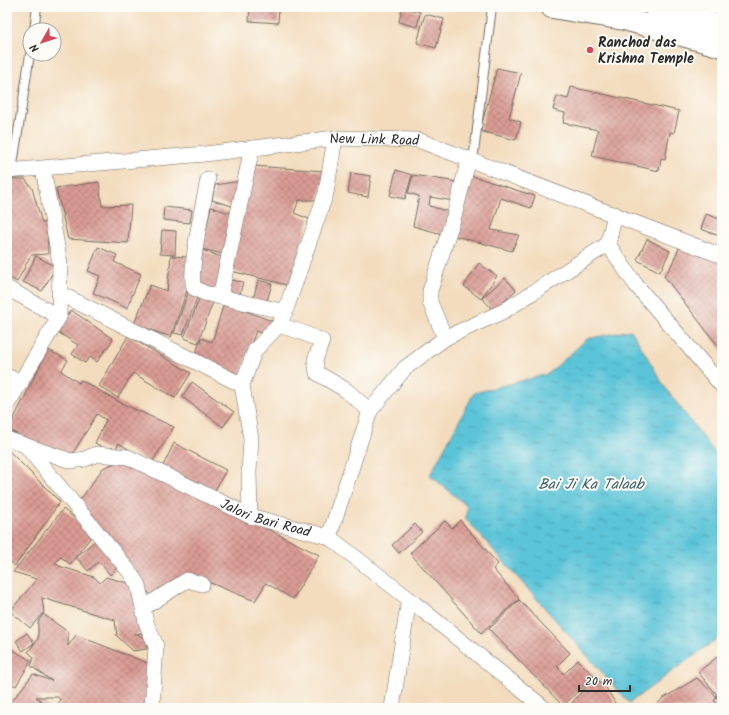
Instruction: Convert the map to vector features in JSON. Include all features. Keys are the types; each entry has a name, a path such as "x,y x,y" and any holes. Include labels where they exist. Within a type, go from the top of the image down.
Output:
{"main road":[{"path":"552,7 625,13 722,46"},
{"path":"656,7 722,26"}],"street":[{"name":"New Link Road","path":"10,171 252,148 335,138 418,140 722,256"},
{"path":"250,516 249,472 251,439 242,385 255,350 282,319 326,193 335,138"},
{"path":"220,297 252,148"},
{"path":"445,338 430,302 430,291 471,160"},
{"path":"7,405 59,317 60,263 43,169"},
{"path":"208,179 192,282 198,291 220,297 282,319 301,332 322,341 315,360 317,374 346,390 370,411"},
{"path":"329,537 370,411 406,368 445,338 504,311 608,244 615,214"},
{"path":"608,244 636,286 722,386"},
{"path":"7,288 59,317"},
{"path":"59,293 242,385"},
{"path":"7,376 21,382"},
{"path":"7,432 27,447 134,578 141,594 143,608 156,646 152,708"},
{"name":"Jalori Bari Road","path":"7,439 71,461 85,459 97,454 128,457 250,516 329,537 409,599 544,708"},
{"path":"143,608 187,580 202,584"},
{"path":"392,708 409,599"}],"lane":[{"path":"35,22 37,7"},
{"path":"471,160 492,7"},
{"path":"10,171 29,62"}],"water":[{"name":"Bai Ji Ka Talaab","path":"631,330 666,389 722,462 722,635 629,703 466,519 467,506 430,475 474,393 548,374 587,339"}],"building":[{"path":"250,7 279,7 278,23 249,21"},
{"path":"402,7 420,12 417,27 399,22"},
{"path":"425,14 444,19 436,48 417,43"},
{"path":"497,68 521,73 509,118 521,122 516,140 480,131"},
{"path":"571,87 679,111 674,133 670,132 665,159 661,158 659,171 592,156 598,130 563,123 565,113 553,110 557,96 568,99"},
{"path":"253,166 325,171 318,200 299,200 294,213 309,219 291,286 231,271"},
{"path":"396,170 412,175 405,199 390,196"},
{"path":"351,173 371,176 368,197 348,193"},
{"path":"413,175 457,182 454,201 430,197 429,206 450,212 442,234 413,226 419,196 408,193"},
{"path":"472,176 535,196 531,208 501,198 491,230 519,235 512,251 451,235"},
{"path":"7,179 25,179 32,188 42,223 47,223 48,254 31,255 17,282 7,276 7,240 10,235 7,233"},
{"path":"241,181 235,207 212,200 215,185"},
{"path":"99,182 102,206 131,205 128,243 68,239 56,188"},
{"path":"164,207 192,210 190,223 163,220"},
{"path":"211,207 233,214 226,255 202,249"},
{"path":"706,214 722,220 722,237 701,229"},
{"path":"162,230 176,231 175,255 160,254"},
{"path":"647,239 670,251 660,272 637,260"},
{"path":"681,244 722,263 722,351 664,276 670,268"},
{"path":"98,247 117,255 114,262 141,274 127,308 93,293 100,276 88,271"},
{"path":"202,250 225,258 219,293 194,285"},
{"path":"36,256 56,267 42,291 23,282"},
{"path":"171,256 189,257 188,287 171,337 134,324 150,285 167,291"},
{"path":"479,263 497,276 481,299 464,286"},
{"path":"505,278 516,290 494,311 482,298"},
{"path":"231,280 243,282 239,298 227,295"},
{"path":"258,280 272,284 266,304 253,300"},
{"path":"189,290 198,295 183,335 174,333"},
{"path":"201,294 214,299 198,343 184,338"},
{"path":"224,303 272,321 267,335 256,331 240,376 194,359 201,338 212,342"},
{"path":"71,310 113,339 97,362 90,357 85,363 72,354 78,345 56,331"},
{"path":"128,336 191,373 175,398 133,373 118,398 99,386"},
{"path":"48,350 68,360 61,371 79,383 81,380 121,403 174,427 151,464 119,443 114,453 95,443 106,420 97,414 70,458 8,430"},
{"path":"192,382 234,412 223,427 182,397"},
{"path":"174,443 226,470 213,494 162,468"},
{"path":"7,449 60,502 15,566 7,559"},
{"path":"120,461 172,481 319,555 293,599 266,583 255,601 188,574 153,598 93,525 78,503 103,468"},
{"path":"63,509 94,533 70,564 61,557 55,563 59,566 94,577 100,583 106,577 138,586 143,633 135,634 145,638 147,649 133,651 117,636 115,620 42,598 44,612 30,628 10,611 37,579 13,572"},
{"path":"460,520 498,564 493,569 519,599 481,633 410,553 445,521 452,528"},
{"path":"415,524 422,532 399,553 392,545"},
{"path":"97,539 120,565 110,575 99,561 88,571 76,557"},
{"path":"519,600 570,653 557,666 564,674 578,660 594,676 563,706 489,629"},
{"path":"7,602 12,603 7,615"},
{"path":"43,614 68,632 68,646 76,635 150,664 151,708 57,708 60,699 57,697 36,697 50,708 7,708 7,694 13,700 33,674 52,681 31,666 34,657 28,652 38,639 38,622"},
{"path":"27,633 34,643 23,651 16,641"},
{"path":"7,646 31,661 16,686 7,681"},
{"path":"722,653 722,701 698,672"},
{"path":"594,677 605,686 618,708 573,708 570,705"},
{"path":"697,678 717,697 714,701 722,708 654,708 662,699"}],"place":[{"name":"Ranchod das Krishna Temple","path":"590,50"}]}
